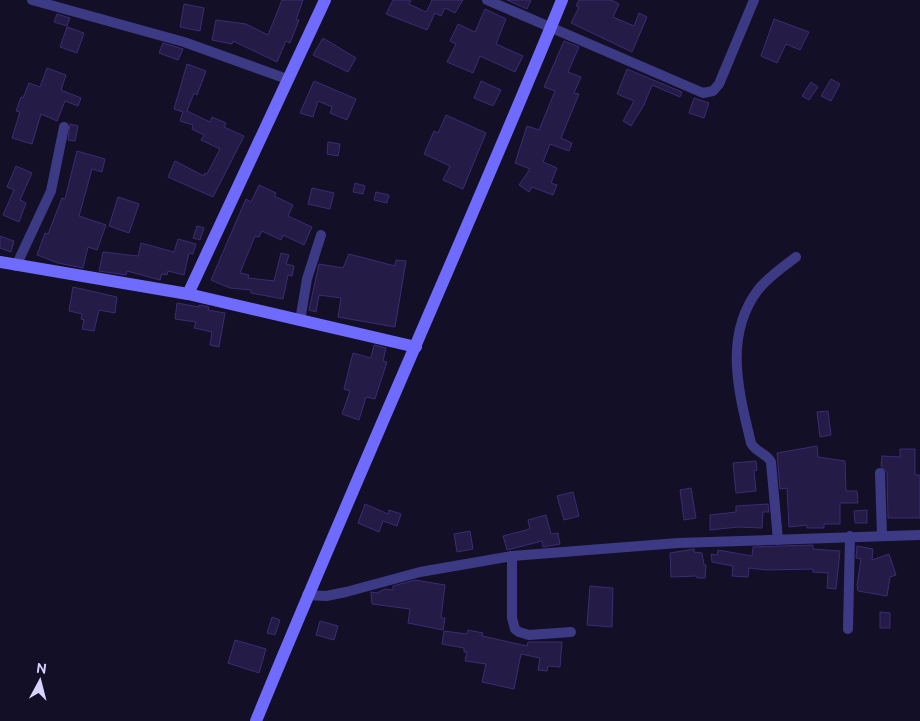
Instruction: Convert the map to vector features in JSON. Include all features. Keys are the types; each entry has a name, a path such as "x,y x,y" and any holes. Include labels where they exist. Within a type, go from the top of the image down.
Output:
{"street":[{"path":"32,0 184,42 287,79"},
{"path":"188,294 287,79 326,0"},
{"path":"487,0 703,93 713,91 719,84 754,0"},
{"path":"256,721 307,596 416,347 562,0"},
{"path":"16,266 51,191 64,128"},
{"path":"300,321 307,279 321,235"},
{"path":"778,540 771,462 767,456 756,450 752,443 737,381 736,366 746,311 762,286 796,257"},
{"path":"0,262 188,294 416,347"},
{"path":"880,473 882,535"},
{"path":"307,596 326,596 420,572 512,556 678,543 920,535"},
{"path":"848,629 850,536"},
{"path":"512,556 512,618 515,629 529,635 572,632"}],"building":[{"path":"282,0 303,0 296,20 299,20 290,43 286,41 277,62 233,41 232,44 212,40 216,20 246,24 268,35"},
{"path":"393,0 411,0 409,4 426,12 431,0 463,0 455,13 445,8 441,16 435,13 427,30 386,14"},
{"path":"507,0 531,0 527,9"},
{"path":"579,0 611,0 619,4 613,17 634,26 639,13 647,17 632,52 571,23 579,7 576,6"},
{"path":"184,4 204,8 200,31 180,27"},
{"path":"485,9 506,19 496,44 523,56 515,72 480,56 473,73 447,62 456,44 450,41 458,24 475,32"},
{"path":"57,14 70,18 67,26 54,22"},
{"path":"774,19 809,32 800,50 786,44 777,63 761,56"},
{"path":"67,27 84,33 77,53 60,47"},
{"path":"323,38 356,58 348,72 313,55"},
{"path":"564,41 579,47 568,72 581,77 574,93 579,94 561,138 572,143 569,151 550,144 543,162 557,168 551,183 557,185 553,195 532,187 529,192 519,185 530,169 515,163 527,126 539,130 555,91 544,87"},
{"path":"163,43 183,49 178,60 159,53"},
{"path":"187,64 206,71 197,95 194,93 187,111 210,122 212,117 226,123 224,127 244,136 213,197 168,177 175,161 204,176 205,173 207,174 220,149 201,140 204,135 192,129 193,125 180,121 183,112 174,109"},
{"path":"47,68 66,75 61,90 81,98 78,106 65,101 57,121 41,114 32,144 12,138 20,112 16,111 21,97 23,98 29,83 40,87"},
{"path":"627,69 682,92 680,97 652,85 644,105 631,126 623,121 634,101 617,94"},
{"path":"831,79 840,84 831,101 821,96"},
{"path":"314,81 356,99 347,120 330,113 332,107 318,101 313,117 300,113"},
{"path":"481,81 501,90 493,106 474,98"},
{"path":"811,82 818,87 809,100 802,96"},
{"path":"694,98 709,103 704,118 689,113"},
{"path":"446,115 486,133 463,189 443,180 450,166 424,154 434,131 438,133"},
{"path":"70,124 78,126 75,141 68,140"},
{"path":"328,142 340,144 338,156 327,154"},
{"path":"77,151 105,159 102,172 92,169 79,216 106,225 97,250 88,247 83,268 58,263 37,255 45,233 48,234 62,198 65,199"},
{"path":"16,166 32,173 20,200 26,203 19,222 3,215 14,190 7,187"},
{"path":"355,183 365,186 363,194 353,192"},
{"path":"259,185 276,193 274,196 293,205 288,216 312,227 304,245 283,235 281,240 262,231 259,237 255,236 240,273 249,275 248,278 274,281 281,253 289,255 286,264 294,266 292,276 288,275 283,299 251,293 251,290 230,288 211,280 246,199 251,202"},
{"path":"312,188 334,193 330,209 308,204"},
{"path":"376,192 389,195 387,203 374,200"},
{"path":"118,197 139,204 129,233 109,226"},
{"path":"197,226 204,228 200,240 193,238"},
{"path":"0,236 14,241 11,252 0,248"},
{"path":"178,239 196,244 193,254 189,253 184,275 168,271 167,275 162,274 160,280 127,271 126,275 99,271 103,252 138,256 141,243 174,252"},
{"path":"349,254 395,266 396,260 406,261 395,327 338,317 341,298 319,295 316,312 309,310 319,264 343,268"},
{"path":"73,287 117,297 115,313 99,310 94,331 82,329 84,320 81,319 82,314 69,311"},
{"path":"177,303 209,307 208,310 225,313 219,347 210,345 212,332 194,328 196,322 175,319"},
{"path":"374,345 386,348 383,361 387,362 375,399 366,397 359,420 342,414 350,391 344,389 353,353 371,358"},
{"path":"828,411 831,435 820,437 817,412"},
{"path":"817,446 818,457 845,461 846,491 857,491 858,503 840,503 840,524 824,524 824,528 807,528 807,525 789,527 787,488 780,489 777,453"},
{"path":"900,449 915,449 915,475 920,475 920,518 888,518 887,473 881,466 882,456 900,457"},
{"path":"756,461 757,470 754,471 756,491 736,493 733,463"},
{"path":"691,488 696,518 684,520 680,490"},
{"path":"573,492 579,516 564,520 557,496"},
{"path":"365,504 388,514 389,510 401,514 397,526 383,521 379,532 358,523"},
{"path":"768,504 769,512 763,512 762,528 738,527 710,530 710,515 736,512 736,506"},
{"path":"867,510 867,523 855,523 854,511"},
{"path":"546,515 551,534 558,533 560,544 543,547 542,541 507,550 503,536 530,529 528,520"},
{"path":"470,531 473,549 457,552 454,534"},
{"path":"813,545 813,549 840,551 836,589 827,588 828,573 813,572 813,569 767,570 749,568 748,577 732,576 733,566 712,562 711,554 717,555 718,550 752,556 753,547"},
{"path":"857,546 873,549 872,560 889,554 896,575 890,577 887,596 858,591 857,585 861,559 856,558"},
{"path":"694,549 694,552 702,553 704,565 706,565 705,578 697,578 697,576 671,577 670,553"},
{"path":"415,580 445,585 441,618 445,618 443,630 408,623 410,609 372,604 371,592 377,593 385,589 393,590 393,586"},
{"path":"590,586 613,588 612,627 587,625"},
{"path":"880,612 890,613 890,628 880,628"},
{"path":"272,617 280,620 275,635 267,633"},
{"path":"320,621 338,626 334,640 316,635"},
{"path":"468,630 483,633 482,636 527,646 528,642 562,642 560,667 548,666 547,671 538,670 540,658 521,654 514,689 482,682 486,664 465,661 467,652 464,652 464,648 442,644 444,631 467,634"},
{"path":"235,640 266,649 259,673 228,663"}]}
